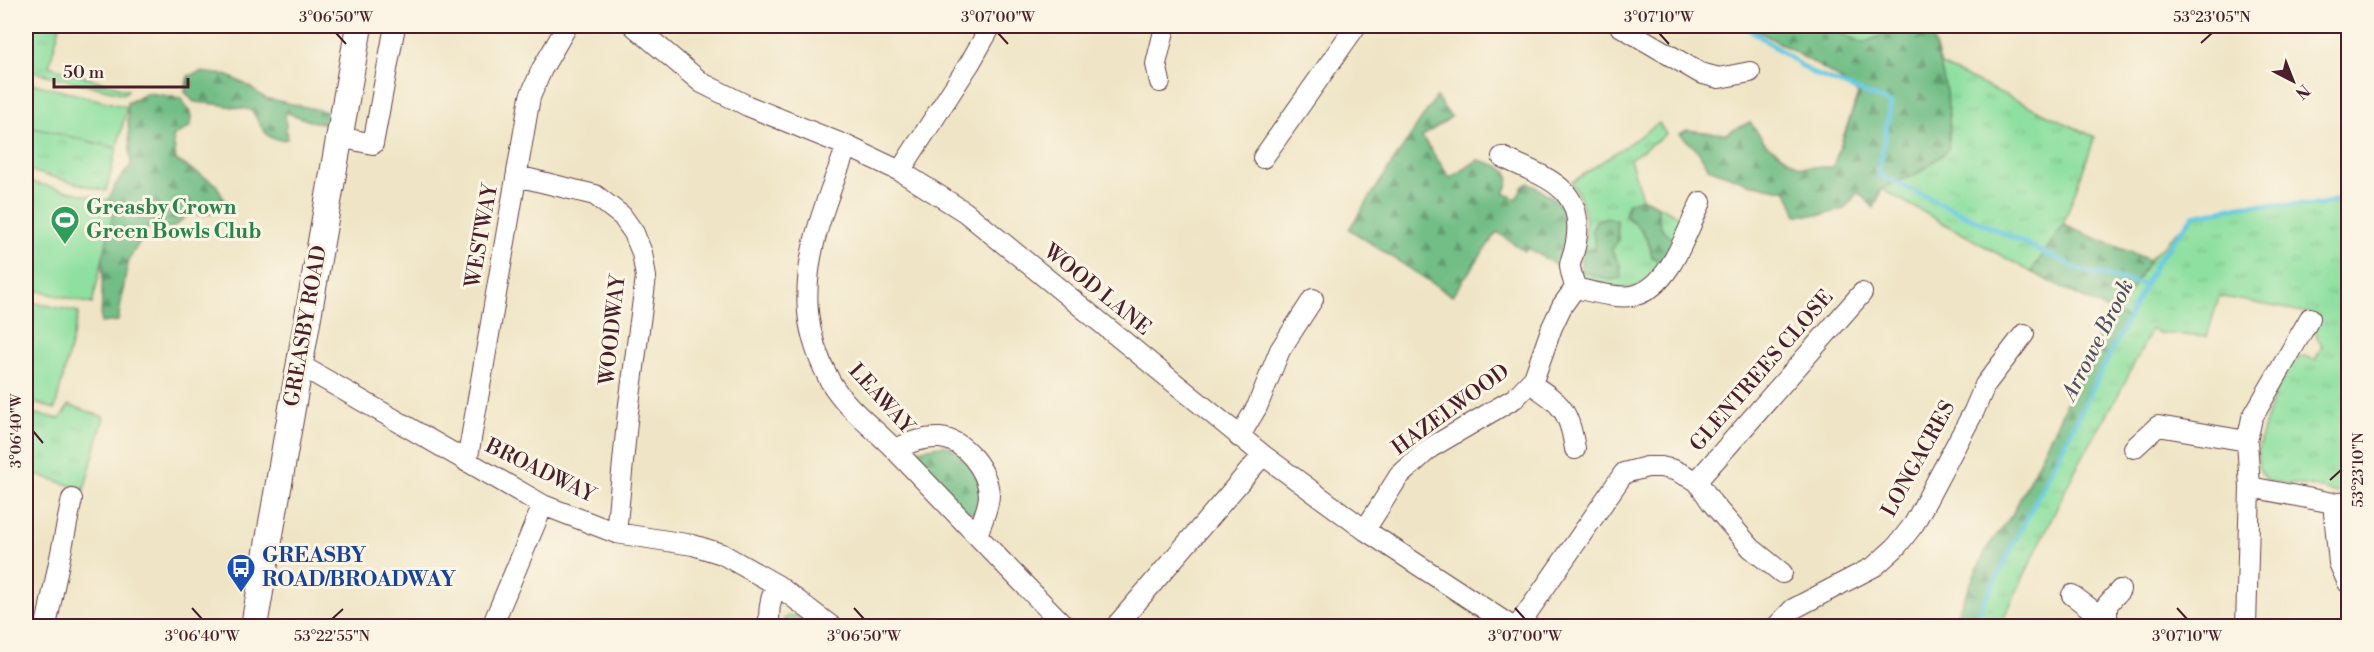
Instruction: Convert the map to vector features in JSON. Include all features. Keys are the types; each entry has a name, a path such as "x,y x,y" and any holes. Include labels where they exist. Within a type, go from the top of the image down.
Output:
{"main road":[{"name":"GREASBY ROAD","path":"254,627 285,439 359,26"}],"street":[{"path":"339,136 373,144 395,26"},
{"name":"WESTWAY","path":"467,462 530,98 542,69 567,26"},
{"name":"WOOD LANE","path":"634,26 702,83 748,106 847,146 900,171 965,212 1239,437 1365,530 1511,627"},
{"path":"900,171 970,63 991,26"},
{"path":"1160,82 1156,64 1164,26"},
{"path":"1263,158 1356,26"},
{"path":"1620,26 1700,72 1719,78 1750,72"},
{"name":"LEAWAY","path":"847,146 810,255 807,289 808,314 813,339 830,380 843,399 1065,627"},
{"path":"1502,157 1560,186 1570,197 1578,217 1576,242 1570,266 1575,288 1634,296 1653,287 1667,273 1701,202"},
{"name":"WOODWAY","path":"517,176 595,195 622,216 634,233 642,253 646,277 628,411 616,533"},
{"name":"HAZELWOOD","path":"1365,530 1399,476 1431,448 1515,398 1530,383 1534,378 1552,327 1562,306 1575,288"},
{"name":"GLENTREES CLOSE","path":"1697,480 1862,293"},
{"path":"1239,437 1257,407 1280,350 1313,298"},
{"path":"2246,627 2250,487 2247,441 2252,418 2310,318"},
{"name":"LONGACRES","path":"1777,627 1793,609 1875,566 1896,547 1914,524 1974,411 1985,385 2024,334"},
{"name":"BROADWAY","path":"300,365 543,505 616,533 693,545 722,554 777,585 831,627"},
{"path":"1530,383 1554,399 1565,411 1572,430 1575,449"},
{"path":"2134,448 2158,426 2247,441"},
{"path":"894,449 917,440 941,438 956,443 966,451 984,478 989,495 977,536"},
{"path":"1116,627 1263,455"},
{"path":"1518,627 1624,473 1647,466 1674,470 1697,480 1712,503 1751,548 1782,573"},
{"path":"2250,487 2341,502 2339,563 2349,583"},
{"path":"46,627 72,499"},
{"path":"492,627 543,505"},
{"path":"769,627 771,594 777,585"},
{"path":"2109,624 2107,605 2120,591"},
{"path":"2072,595 2109,624"}],"green space":[{"path":"26,26 60,26 49,66 128,90 124,94 26,70"},
{"path":"1750,26 1929,26 1941,65 2095,137 2063,225 2149,260 2193,216 2245,205 2321,205 2348,196 2348,491 2337,493 2310,486 2268,481 2258,466 2264,426 2283,378 2290,366 2299,358 2305,356 2315,360 2322,346 2316,331 2318,315 2219,296 2207,337 2160,333 2152,329 2116,399 2075,470 2000,626 1972,626 2127,319 2031,272 1882,189 1874,208 1833,167 1858,94 1836,76"},
{"path":"1750,26 1823,26 1863,43 1906,26 1929,26 1948,103 1948,150 1920,172 1881,189 1874,208 1858,192 1844,209 1822,215 1797,215 1787,191 1748,183 1708,168 1698,151 1680,134 1687,130 1725,134 1750,122 1766,144 1800,167 1833,167 1859,94 1836,76"},
{"path":"200,72 226,75 245,84 265,98 329,112 330,119 327,124 285,112 287,139 273,138 264,132 251,110 194,102 185,92 188,76"},
{"path":"26,82 127,107 117,148 26,126"},
{"path":"148,93 181,98 192,116 191,126 173,137 176,160 216,184 229,210 211,214 189,214 172,228 149,226 128,261 118,321 101,323 104,240 101,214 116,184 131,165 127,103"},
{"path":"1436,97 1451,117 1422,137 1450,178 1478,160 1504,169 1509,178 1504,193 1516,199 1523,186 1528,183 1554,199 1562,207 1567,225 1558,266 1528,248 1525,251 1497,232 1452,296 1349,229"},
{"path":"1659,123 1666,134 1630,159 1642,198 1683,218 1684,222 1658,270 1642,284 1633,288 1616,288 1586,283 1580,275 1586,228 1585,216 1583,204 1571,183"},
{"path":"26,126 117,148 106,191 26,170"},
{"name":"Greasby Crown Green Bowls Club","path":"26,181 116,202 92,304 26,288"},
{"path":"1642,198 1658,206 1661,226 1674,240 1662,263 1652,257 1649,244 1643,234 1636,224 1625,216 1628,203"},
{"path":"1607,217 1617,220 1618,241 1611,250 1620,265 1621,278 1610,280 1580,271 1582,251 1596,248 1592,229 1597,220"},
{"path":"2063,225 2149,260 2117,314 2128,319 1972,626 1951,626 1987,548 2012,515 2064,409 2068,392 2084,372 2102,322 2116,314 2031,272"},
{"path":"26,301 79,312 55,409 26,400"},
{"path":"69,405 104,417 84,490 26,471 26,412 60,419"},
{"path":"945,445 960,453 982,486 978,511 972,514 964,512 907,452"},
{"path":"789,616 796,616 809,626 783,626 783,620"}],"waterway":[{"path":"1745,26 1812,73 1891,103 1878,174 2081,270 2145,285"},
{"name":"Arrowe Brook","path":"1972,626 2156,263 2193,216 2245,205 2321,205 2348,196"}],"place":[{"name":"Greasby Crown Green Bowls Club","path":"65,246"},
{"name":"GREASBY ROAD/BROADWAY","path":"241,594"}]}
